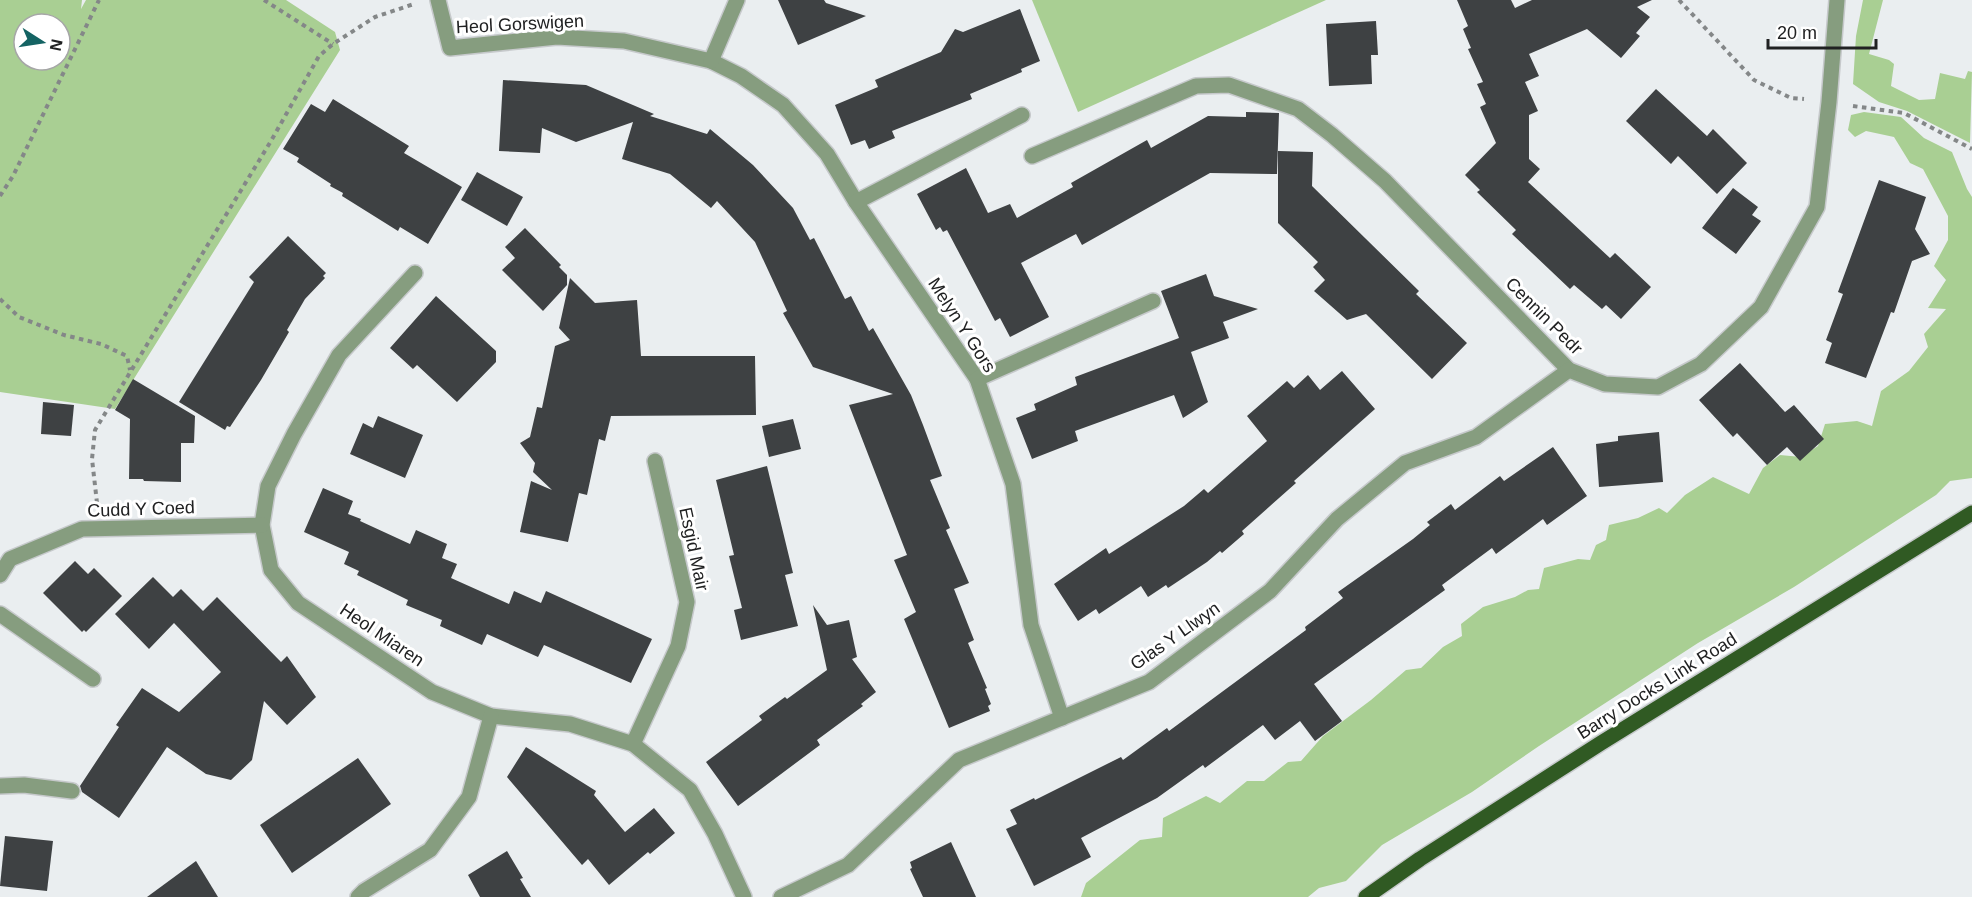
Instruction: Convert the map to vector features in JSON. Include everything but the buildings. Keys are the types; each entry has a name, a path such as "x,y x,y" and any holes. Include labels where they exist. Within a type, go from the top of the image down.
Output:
{"main road":[{"name":"Barry Docks Link Road","path":"1366,897 1601,743 1972,513"}],"street":[{"name":"Heol Gorswigen","path":"438,0 450,48 557,37 624,41 711,61"},
{"path":"711,61 737,0"},
{"name":"Cennin Pedr","path":"1032,156 1196,86 1229,85 1298,109 1385,181 1569,370 1605,384 1658,387 1701,364 1761,308 1817,207 1829,102 1837,0"},
{"name":"Melyn Y Gors","path":"711,61 741,76 783,105 827,154 856,202 977,380 1012,484 1031,625 1062,718"},
{"path":"856,202 1022,115"},
{"name":"Heol Miaren","path":"415,273 339,355 294,434 268,486 262,525 271,570 298,603 432,692 491,716 570,724 633,744 690,790 715,834 744,897"},
{"path":"977,380 1153,301"},
{"name":"Glas Y Llwyn","path":"781,897 848,864 959,760 1149,682 1270,591 1337,519 1405,463 1476,436 1569,370"},
{"name":"Esgid Mair","path":"633,744 678,646 687,602 655,461"},
{"name":"Cudd Y Coed","path":"0,575 10,559 82,529 262,525"},
{"path":"0,614 93,679"},
{"path":"358,897 430,850 469,796 491,716"},
{"path":"0,786 24,785 72,791"}],"path":[{"path":"0,196 13,177 99,0"},
{"path":"264,0 333,44"},
{"path":"1679,0 1754,80 1791,98 1904,114 1972,149"},
{"path":"99,528 92,459 95,430 271,141 319,56 333,44 375,17 415,3"},
{"path":"0,299 20,317 64,335 101,344 127,356 130,371"}],"green space":[{"path":"0,0 82,0 81,9 86,0 286,0 335,32 340,50 115,409 0,392"},
{"path":"1032,0 1326,0 1078,112"},
{"path":"1863,0 1883,0 1869,54 1889,60 1894,64 1891,86 1919,100 1935,99 1940,73 1965,79 1968,71 1972,72 1970,143 1907,111 1879,102 1853,84 1856,36"},
{"path":"1864,112 1901,117 1924,138 1952,152 1972,197 1972,478 1950,481 1936,495 1794,587 1698,643 1472,792 1382,845 1346,881 1319,888 1308,897 1081,897 1086,883 1140,840 1162,837 1163,818 1206,796 1220,803 1247,781 1264,781 1288,762 1301,761 1323,736 1406,670 1421,668 1443,647 1462,636 1461,624 1483,607 1515,597 1528,590 1539,589 1544,568 1578,559 1590,560 1596,545 1606,540 1609,525 1638,518 1659,508 1667,513 1685,495 1713,477 1749,494 1763,468 1780,455 1801,457 1818,446 1825,424 1857,421 1872,426 1881,391 1909,371 1928,347 1924,334 1946,309 1928,308 1946,280 1934,266 1948,240 1948,216 1923,169 1910,163 1894,137 1866,131 1855,137 1848,130 1851,115"}]}
